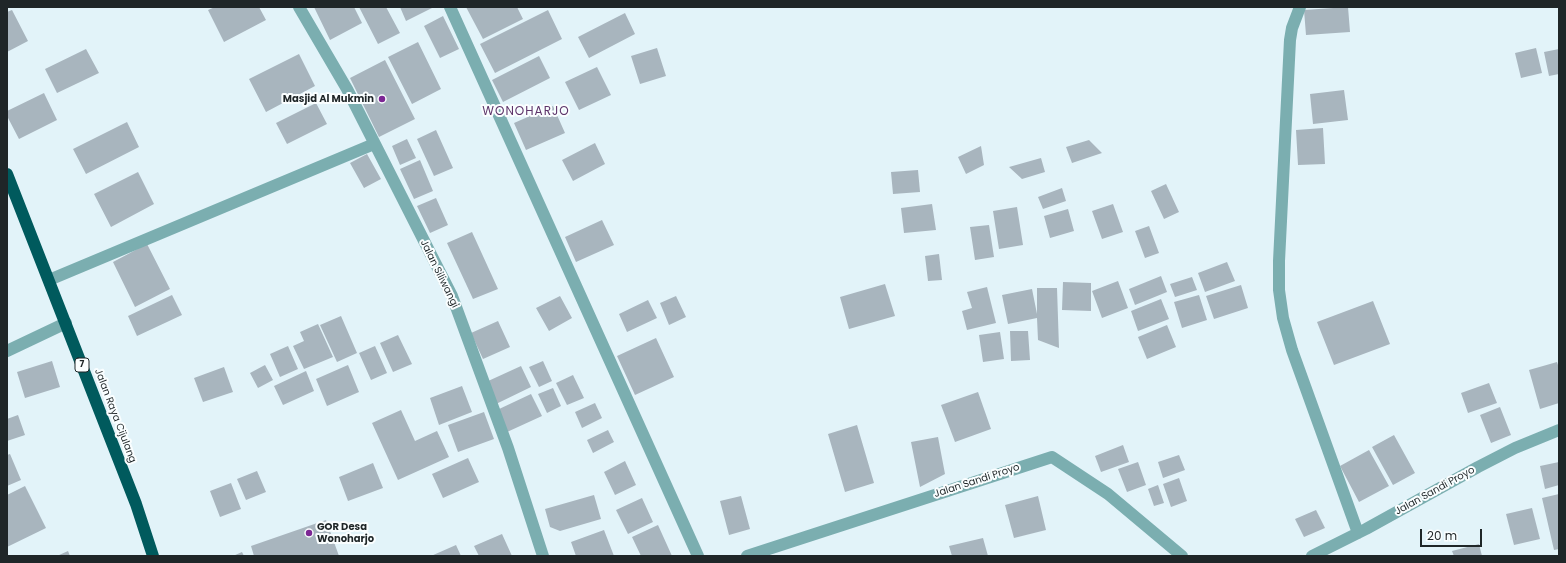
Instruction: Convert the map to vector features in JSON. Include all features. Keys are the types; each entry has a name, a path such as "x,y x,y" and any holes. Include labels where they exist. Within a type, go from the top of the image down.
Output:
{"highway":[{"name":"Jalan Raya Cijulang","path":"7,174 136,504 154,556"}],"street":[{"name":"Jalan Siliwangi","path":"299,7 347,89 452,296 508,448 543,556"},
{"path":"450,7 698,556"},
{"path":"1300,7 1292,28 1290,40 1279,261 1279,290 1283,318 1292,350 1358,534"},
{"path":"49,280 374,144"},
{"path":"7,351 66,323"},
{"name":"Jalan Sandi Proyo","path":"1312,556 1358,534 1515,448 1559,430"},
{"name":"Jalan Sandi Proyo","path":"747,556 1052,457 1108,494 1182,556"}],"building":[{"path":"215,7 259,7 266,20 224,42 208,10"},
{"path":"314,7 354,7 362,23 330,40"},
{"path":"359,7 386,7 400,33 378,44"},
{"path":"400,7 434,7 406,21"},
{"path":"466,7 517,7 523,19 483,39"},
{"path":"1348,7 1350,32 1306,35 1304,10"},
{"path":"12,10 28,41 7,52 7,12"},
{"path":"548,10 562,39 495,73 480,44"},
{"path":"625,13 635,34 589,58 578,37"},
{"path":"443,16 459,49 440,58 424,26"},
{"path":"418,42 441,89 412,104 388,57"},
{"path":"657,48 666,76 640,84 631,56"},
{"path":"1536,48 1542,73 1521,78 1515,53"},
{"path":"86,49 99,73 57,93 45,69"},
{"path":"1559,49 1559,74 1549,76 1544,52"},
{"path":"299,54 315,86 266,112 249,79"},
{"path":"539,56 550,78 503,102 492,80"},
{"name":"Masjid Al Mukmin","path":"385,60 415,119 379,137 350,78"},
{"path":"597,67 611,95 579,110 565,82"},
{"path":"1344,90 1348,120 1313,124 1310,94"},
{"path":"44,93 57,120 19,139 7,116 7,111"},
{"path":"316,103 327,124 287,144 276,123"},
{"path":"553,106 565,133 526,150 514,123"},
{"path":"127,122 139,147 86,174 73,149"},
{"path":"1323,128 1325,164 1298,165 1296,130"},
{"path":"436,130 453,168 434,176 417,139"},
{"path":"407,139 416,158 400,165 392,146"},
{"path":"1089,140 1102,153 1072,163 1066,147"},
{"path":"595,143 605,164 573,181 562,160"},
{"path":"981,146 984,165 966,174 958,157"},
{"path":"367,154 381,179 364,188 350,163"},
{"path":"1041,158 1045,172 1022,179 1009,167"},
{"path":"420,160 433,191 414,199 400,169"},
{"path":"918,170 920,192 893,194 891,172"},
{"path":"138,172 154,204 111,227 94,194"},
{"path":"1166,184 1179,212 1164,219 1151,191"},
{"path":"1062,188 1066,201 1043,209 1038,197"},
{"path":"436,198 448,225 430,233 417,206"},
{"path":"932,204 936,230 904,233 901,208"},
{"path":"1113,204 1123,232 1102,239 1092,211"},
{"path":"1017,207 1023,245 999,249 993,211"},
{"path":"1068,209 1074,231 1050,238 1044,216"},
{"path":"602,220 614,245 576,262 565,237"},
{"path":"989,225 994,257 975,260 970,227"},
{"path":"1149,226 1159,253 1145,258 1135,231"},
{"path":"472,232 498,289 473,299 447,243"},
{"path":"147,244 170,289 135,307 113,262"},
{"path":"939,254 942,280 928,281 925,256"},
{"path":"1227,262 1235,281 1205,292 1198,273"},
{"path":"1161,276 1167,292 1135,305 1129,289"},
{"path":"1192,277 1197,290 1175,297 1170,284"},
{"path":"1118,281 1128,308 1102,318 1092,291"},
{"path":"1063,282 1091,283 1091,311 1062,310"},
{"path":"885,284 895,316 849,329 840,297"},
{"path":"1241,285 1248,308 1214,319 1206,296"},
{"path":"987,287 996,323 967,330 962,311 972,308 967,292"},
{"path":"1037,288 1057,288 1059,348 1038,340 1037,318 1008,324 1002,295 1032,289 1037,314"},
{"path":"172,295 182,315 137,336 128,316"},
{"path":"1199,295 1207,320 1182,328 1174,302"},
{"path":"560,296 572,318 549,331 536,308"},
{"path":"676,296 686,317 669,325 660,303"},
{"path":"1161,299 1169,319 1138,331 1131,311"},
{"path":"648,300 657,318 627,332 619,314"},
{"path":"1373,301 1390,344 1334,365 1317,322"},
{"path":"341,316 357,353 337,362 320,325"},
{"path":"498,321 510,347 483,359 471,333"},
{"path":"318,324 333,357 304,369 293,346 304,341 300,332"},
{"path":"1167,325 1176,347 1147,359 1138,337"},
{"path":"1010,331 1028,331 1030,360 1011,361"},
{"path":"1000,332 1004,359 983,362 979,335"},
{"path":"398,335 412,364 393,372 380,343"},
{"path":"656,338 674,377 635,395 617,356"},
{"path":"288,346 298,369 280,377 270,354"},
{"path":"375,346 387,373 371,380 359,353"},
{"path":"52,361 60,387 25,398 17,372"},
{"path":"543,361 552,381 539,387 529,367"},
{"path":"1557,362 1559,368 1559,403 1540,409 1529,370"},
{"path":"265,365 273,380 258,388 250,373"},
{"path":"348,365 359,392 327,406 316,379"},
{"path":"521,366 531,387 496,404 486,382"},
{"path":"224,367 233,392 203,402 194,378"},
{"path":"306,371 314,391 283,405 274,386"},
{"path":"573,375 584,398 567,405 556,383"},
{"path":"1489,383 1497,403 1468,413 1461,393"},
{"path":"462,386 472,412 439,425 430,398"},
{"path":"553,388 561,406 547,413 538,394"},
{"path":"978,392 991,429 955,442 941,405"},
{"path":"531,394 542,416 507,432 497,410"},
{"path":"595,403 602,418 582,428 575,412"},
{"path":"1500,407 1511,435 1491,443 1480,415"},
{"path":"401,410 415,441 437,431 449,457 398,480 372,423"},
{"path":"484,412 494,439 458,452 448,425"},
{"path":"18,415 25,435 7,441 7,419"},
{"path":"857,425 874,483 845,492 828,434"},
{"path":"608,430 614,442 593,453 587,440"},
{"path":"1394,435 1415,473 1393,485 1372,447"},
{"path":"938,437 945,474 920,487 911,442"},
{"path":"1123,445 1129,462 1101,472 1095,456"},
{"path":"1369,450 1389,486 1359,502 1340,466"},
{"path":"10,454 21,480 7,486 7,455"},
{"path":"1179,455 1185,470 1163,478 1158,462"},
{"path":"468,458 479,482 443,498 432,474"},
{"path":"625,461 636,485 615,495 604,472"},
{"path":"1138,462 1146,485 1127,492 1118,469"},
{"path":"1559,462 1559,485 1545,489 1540,466"},
{"path":"373,463 383,488 348,501 339,477"},
{"path":"257,471 266,492 246,500 237,479"},
{"path":"1179,478 1187,501 1171,507 1163,484"},
{"path":"231,483 241,509 220,517 210,491"},
{"path":"1158,485 1164,503 1154,506 1148,489"},
{"path":"25,486 46,528 7,547 7,495"},
{"path":"1559,494 1559,549 1554,550 1542,498"},
{"path":"594,495 601,519 560,531 550,527 545,509"},
{"path":"741,496 750,529 729,535 720,501"},
{"path":"1038,496 1046,530 1014,538 1005,505"},
{"path":"642,498 653,522 628,534 616,510"},
{"path":"1532,508 1540,539 1514,545 1506,514"},
{"path":"1316,510 1325,528 1304,537 1295,519"},
{"name":"GOR Desa Wonoharjo","path":"326,520 339,556 254,556 251,546"},
{"path":"658,525 672,556 641,556 632,537"},
{"path":"604,530 614,556 576,556 571,542"},
{"path":"502,534 512,556 479,556 474,546"},
{"path":"983,538 988,556 952,556 949,546"},
{"path":"1479,544 1482,556 1454,556 1452,551"},
{"path":"456,545 461,556 431,556"},
{"path":"68,551 70,556 57,556"},
{"path":"242,552 244,556 233,556"}],"place":[{"name":"Masjid Al Mukmin","path":"382,99"},
{"name":"GOR Desa Wonoharjo","path":"309,533"}],"district":[{"name":"WONOHARJO","path":"526,112"}]}
